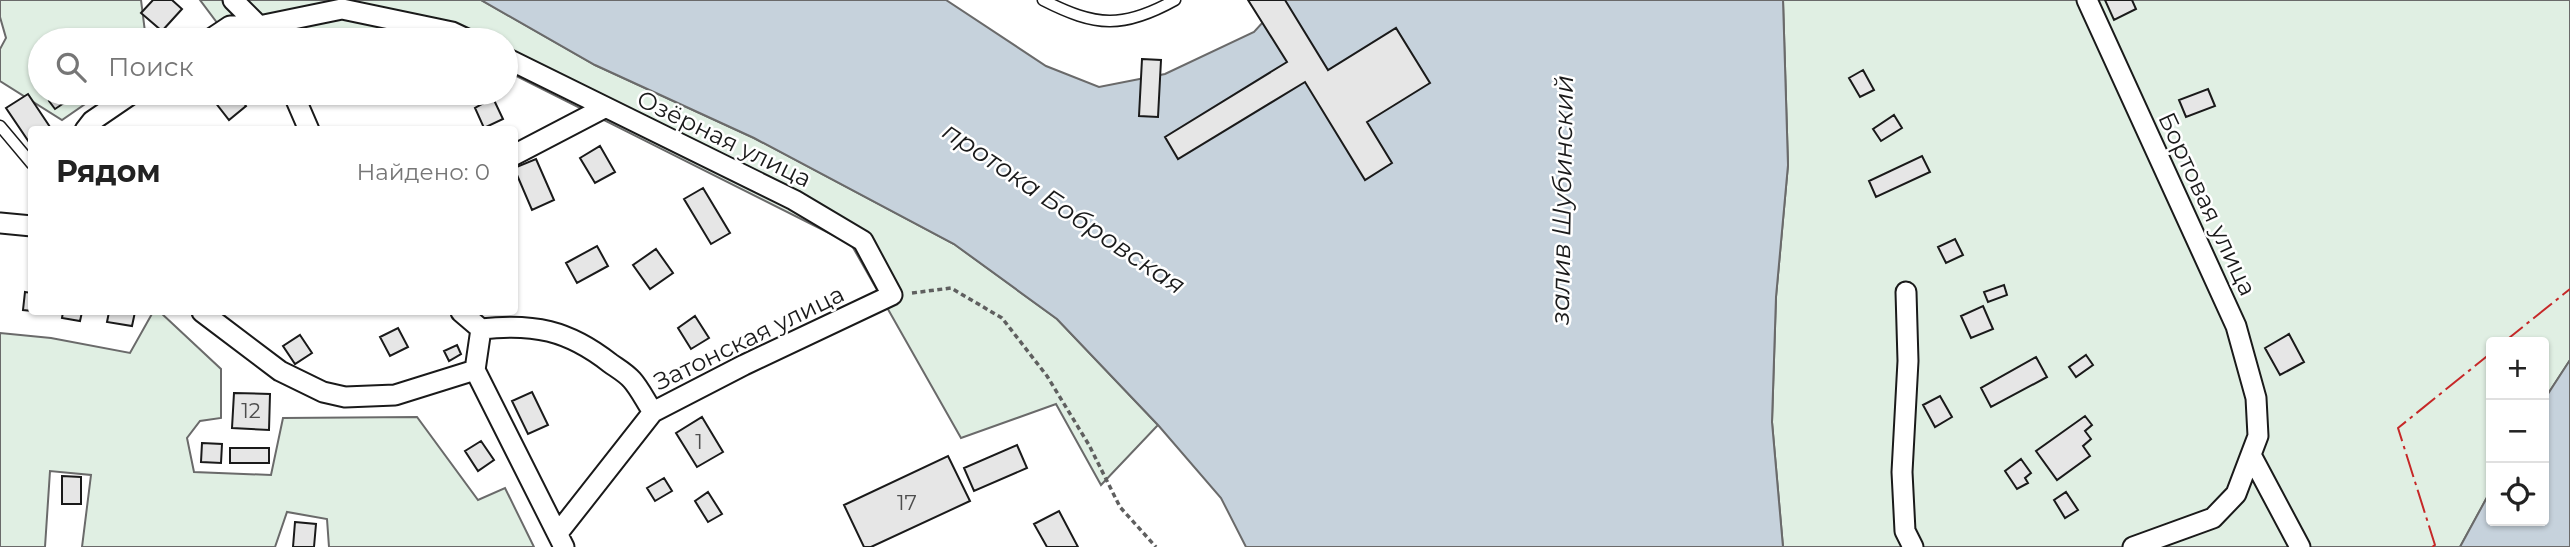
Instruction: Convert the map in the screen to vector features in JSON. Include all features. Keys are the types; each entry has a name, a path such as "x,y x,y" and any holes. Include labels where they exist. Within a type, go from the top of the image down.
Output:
{"street":[{"path":"233,0 258,28"},
{"name":"Бортовая улица","path":"2087,0 2236,326 2256,398 2258,436 2251,456"},
{"path":"279,28 342,9 433,28"},
{"name":"Озёрная улица","path":"518,64 794,200 863,241 892,295"},
{"path":"88,126 115,105"},
{"path":"298,105 307,126"},
{"path":"518,153 604,108"},
{"path":"0,223 28,221"},
{"path":"1906,292 1908,350 1902,472 1905,531 1913,547"},
{"name":"Затонская улица","path":"475,370 561,540 653,412 744,365 892,295"},
{"path":"206,315 280,371 323,392 345,397 395,395 475,370 481,329"},
{"path":"465,315 481,329 525,327 551,330 575,340 631,379 653,412"},
{"path":"2133,547 2213,518 2236,494 2251,456"},
{"path":"2251,456 2300,547"}],"lane":[{"path":"1043,0 1075,17 1114,22 1152,13 1175,0"},
{"path":"0,126 28,159"}],"path":[{"path":"892,295 951,288 1002,318 1047,376 1089,445 1119,507 1156,547"}],"green space":[{"path":"0,0 141,0 144,28 28,28 28,99 0,81 0,49 6,38 0,17"},
{"path":"200,0 481,0 595,65 754,138 954,244 1057,319 1158,425 1101,485 1056,404 961,438 851,244 518,77 518,28 221,28"},
{"path":"1783,0 2570,0 2570,360 2549,392 2549,337 2486,337 2486,499 2460,547 1783,547 1772,422 1776,297 1788,165"},
{"path":"38,105 84,105 62,120"},
{"path":"151,315 163,315 221,369 221,418 200,421 187,438 194,472 271,475 283,418 417,417 478,500 505,488 534,547 329,547 327,519 287,512 275,547 82,547 91,475 50,471 45,547 0,547 0,333 51,338 130,353"}],"water":[{"path":"481,0 946,0 1046,66 1099,87 1165,74 1254,32 1283,0 1783,0 1788,165 1776,297 1772,422 1783,547 1246,547 1221,498 1158,425 1057,319 954,244 754,138 595,65"},
{"path":"2570,360 2570,547 2460,547 2486,499 2486,526 2549,526 2549,392"}],"building":[{"path":"153,0 172,0 182,9 165,28 158,28 141,13"},
{"path":"1248,0 1285,0 1328,70 1396,28 1430,83 1367,122 1392,163 1365,180 1305,82 1178,159 1165,137 1287,62"},
{"path":"2105,0 2132,0 2136,9 2114,20"},
{"path":"1142,59 1161,60 1158,117 1139,116"},
{"path":"1863,70 1874,90 1860,97 1849,78"},
{"path":"2208,89 2215,106 2186,117 2179,100"},
{"path":"28,94 28,105 35,105 49,126 28,126 28,141 6,108"},
{"path":"217,105 245,105 246,106 229,120"},
{"path":"480,105 496,105 503,119 483,126 475,108"},
{"path":"1894,115 1902,128 1881,141 1873,129"},
{"path":"600,146 615,172 595,183 580,158"},
{"path":"1922,156 1930,172 1876,197 1869,181"},
{"path":"536,159 554,200 532,210 518,177 518,166"},
{"path":"703,188 730,233 711,244 684,199"},
{"path":"1955,239 1963,255 1946,263 1938,247"},
{"path":"597,246 608,266 577,283 566,263"},
{"path":"656,249 673,273 650,289 633,265"},
{"path":"2004,285 2007,295 1988,302 1984,292"},
{"path":"25,292 28,292 28,311 23,310"},
{"path":"1983,306 1993,329 1971,338 1961,316"},
{"path":"62,315 81,315 80,321 62,318"},
{"path":"108,315 134,315 132,326 107,322"},
{"path":"695,316 709,338 691,349 678,328"},
{"path":"398,328 408,347 390,356 380,337"},
{"path":"2289,334 2304,362 2280,375 2265,348"},
{"path":"300,335 312,353 295,364 283,346"},
{"path":"457,345 461,354 449,361 444,351"},
{"path":"2086,355 2093,365 2076,377 2069,367"},
{"path":"2036,357 2047,377 1991,407 1981,388"},
{"path":"532,392 548,425 528,434 512,401"},
{"path":"234,393 270,394 269,430 232,428"},
{"path":"1940,396 1952,417 1935,427 1923,405"},
{"path":"2085,416 2092,425 2085,431 2091,439 2083,446 2090,456 2057,480 2036,451"},
{"path":"702,417 723,452 697,467 676,433"},
{"path":"481,441 494,460 478,471 465,451"},
{"path":"202,443 222,444 221,463 201,462"},
{"path":"1017,445 1027,468 974,491 964,468"},
{"path":"230,448 269,448 269,463 230,463"},
{"path":"948,456 970,501 871,547 864,547 844,505"},
{"path":"2021,459 2031,473 2025,478 2028,483 2017,489 2005,471"},
{"path":"62,476 81,477 81,504 62,504"},
{"path":"664,478 672,491 655,501 647,488"},
{"path":"708,492 722,514 708,522 695,501"},
{"path":"2066,492 2078,510 2065,518 2054,500"},
{"path":"1059,511 1078,547 1047,547 1034,524"},
{"path":"295,522 316,524 314,547 293,547"}],"power":[{"path":"2510,337 2570,289"},
{"path":"2432,547 2435,545 2398,428 2486,357"}],"water label":[{"name":"залив Шубинский","path":"1562,200"},
{"name":"протока Бобровская","path":"1064,208"}]}
